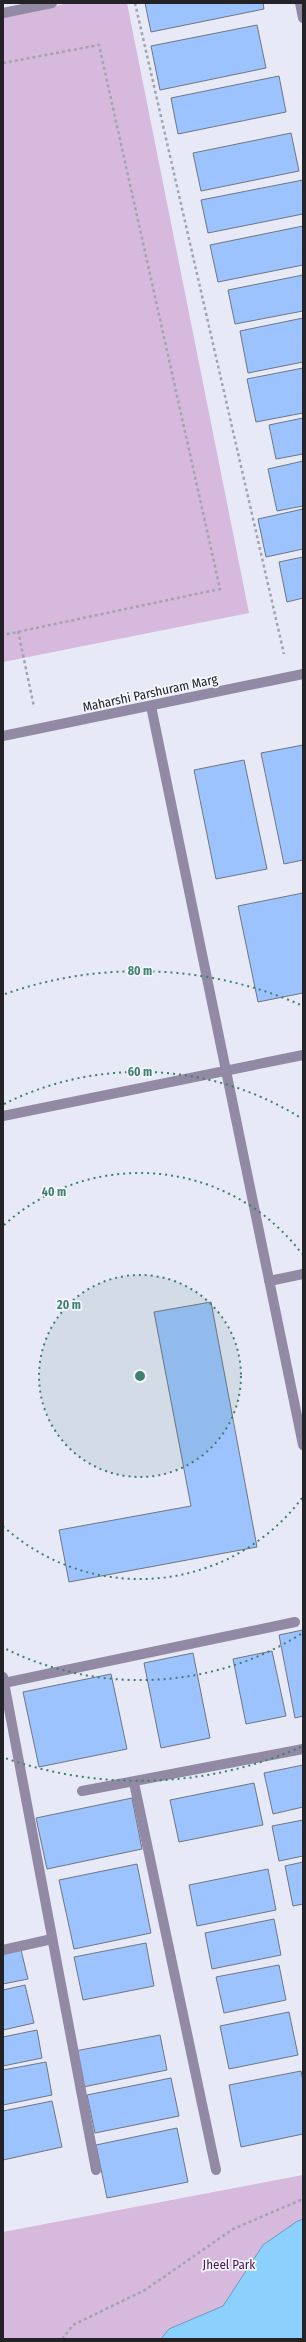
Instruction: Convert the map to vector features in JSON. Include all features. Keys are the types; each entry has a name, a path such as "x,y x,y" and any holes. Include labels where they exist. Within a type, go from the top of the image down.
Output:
{"street":[{"path":"3,13 52,3"},
{"path":"300,3 303,18"},
{"name":"Maharshi Parshuram Marg","path":"3,736 303,674"},
{"path":"151,706 303,1445"},
{"path":"3,1116 226,1072 303,1055"},
{"path":"269,1280 303,1274"},
{"path":"96,2170 4,1680 295,1622"},
{"path":"82,1791 134,1783 303,1749"},
{"path":"134,1783 216,2170"},
{"path":"3,1950 52,1939"}],"path":[{"path":"135,3 290,677"},
{"path":"3,63 100,46 220,589 3,635"},
{"path":"18,631 39,729"},
{"path":"62,2339 73,2325 145,2290 233,2229 303,2199"}],"green space":[{"path":"70,3 127,3 249,613 3,662 3,16"},
{"name":"Jheel Park","path":"303,2175 303,2339 3,2339 3,2232"}],"water":[{"path":"303,2219 303,2339 161,2339 169,2329 223,2306 263,2245 296,2222"}],"building":[{"path":"145,3 263,3 264,9 151,32"},
{"path":"257,25 266,68 160,90 151,46"},
{"path":"279,76 286,112 178,134 171,98"},
{"path":"291,133 299,171 201,191 193,153"},
{"path":"303,180 303,214 208,233 201,200"},
{"path":"303,226 303,265 218,282 210,245"},
{"path":"303,275 303,311 235,324 228,290"},
{"path":"303,318 303,362 248,373 240,331"},
{"path":"303,368 303,413 256,422 247,379"},
{"path":"303,418 303,454 276,459 269,425"},
{"path":"303,461 303,506 277,511 268,469"},
{"path":"303,509 303,549 266,557 258,519"},
{"path":"303,557 303,598 287,602 279,562"},
{"path":"303,745 303,860 284,864 261,753"},
{"path":"244,760 267,869 216,879 194,770"},
{"path":"303,893 303,993 258,1002 238,906"},
{"path":"211,1302 257,1547 69,1582 59,1530 191,1506 154,1312"},
{"path":"303,1630 303,1716 295,1718 279,1635"},
{"path":"272,1651 286,1716 246,1724 233,1659"},
{"path":"193,1653 210,1738 161,1748 144,1663"},
{"path":"111,1674 127,1749 39,1767 23,1692"},
{"path":"303,1765 303,1807 273,1814 264,1773"},
{"path":"254,1783 263,1825 179,1842 170,1800"},
{"path":"132,1798 142,1849 47,1869 36,1818"},
{"path":"303,1820 303,1856 279,1861 272,1826"},
{"path":"303,1862 303,1904 293,1906 285,1866"},
{"path":"137,1864 151,1933 74,1949 59,1880"},
{"path":"268,1869 276,1910 197,1926 189,1885"},
{"path":"274,1919 281,1955 212,1969 205,1933"},
{"path":"146,1943 154,1986 83,2000 74,1957"},
{"path":"21,1950 28,1979 3,1984 3,1954"},
{"path":"279,1965 286,2000 224,2013 216,1977"},
{"path":"25,1985 34,2023 3,2030 3,1990"},
{"path":"289,2012 298,2055 229,2069 220,2026"},
{"path":"37,2030 42,2058 3,2066 3,2037"},
{"path":"160,2035 167,2070 83,2087 75,2051"},
{"path":"46,2062 52,2095 3,2105 3,2070"},
{"path":"301,2071 303,2081 303,2134 241,2147 229,2085"},
{"path":"171,2078 179,2116 95,2133 87,2095"},
{"path":"52,2101 62,2147 3,2160 3,2111"},
{"path":"177,2128 188,2182 107,2198 96,2145"}]}
